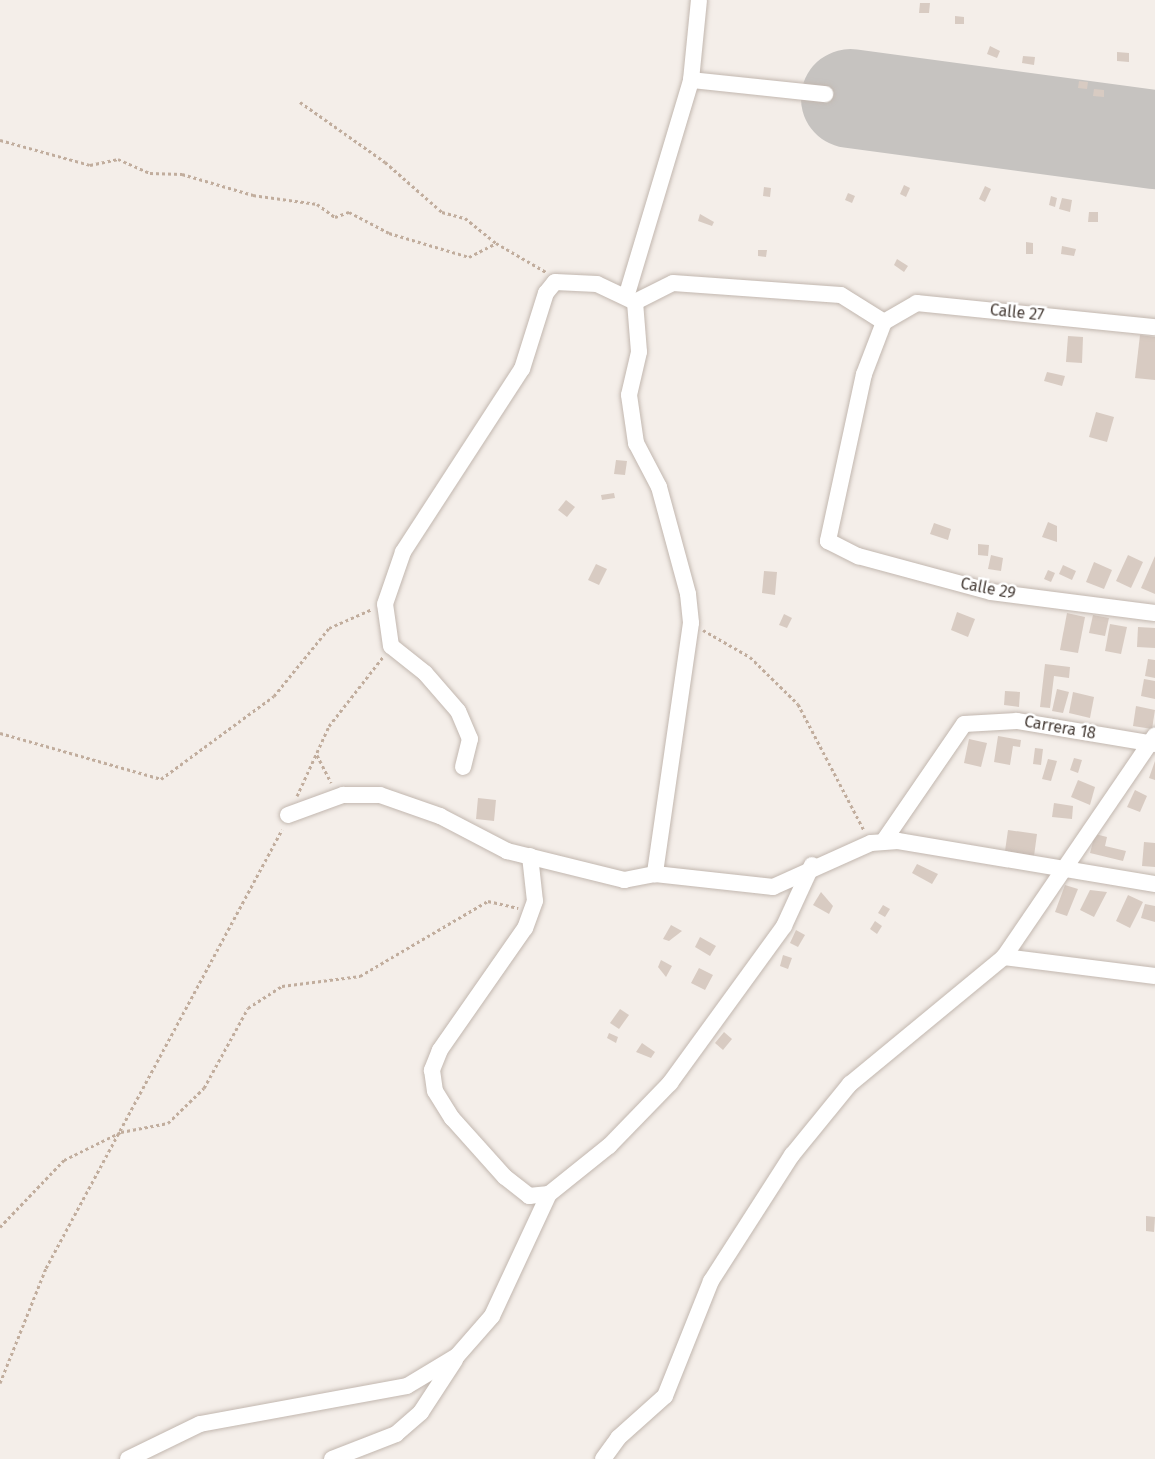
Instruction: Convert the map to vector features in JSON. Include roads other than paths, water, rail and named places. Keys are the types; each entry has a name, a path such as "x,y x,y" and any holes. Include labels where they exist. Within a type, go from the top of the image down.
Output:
{"street":[{"path":"655,874 691,623 659,488 636,443 629,395 639,352 631,298 691,80 699,0"},
{"path":"691,80 825,94"},
{"path":"463,767 470,739 458,711 425,673 391,646 385,604 403,552 522,369 539,312 555,282 597,284 631,298 673,283 841,295 884,322"},
{"name":"Calle 27","path":"884,322 916,303 1155,327"},
{"name":"Calle 29","path":"884,322 861,385 828,541 858,556 991,592 1155,613"},
{"name":"Carrera 18","path":"877,843 964,724 1017,721 1153,741"},
{"path":"603,1459 618,1438 665,1396 711,1281 792,1155 850,1084 1004,957 1066,872 1153,741"},
{"path":"288,815 343,795 380,795 440,816 507,851 624,880 655,874 773,887 812,865 877,843 1155,884"},
{"path":"530,856 535,902 525,928 440,1050 432,1070 435,1092 452,1118 505,1177 529,1196 549,1194"},
{"path":"332,1459 396,1434 421,1412 457,1356 492,1316 549,1194 609,1146 670,1083 784,926 812,865"},
{"path":"1004,957 1155,976"},
{"path":"128,1459 200,1424 407,1386 457,1356"}]}
